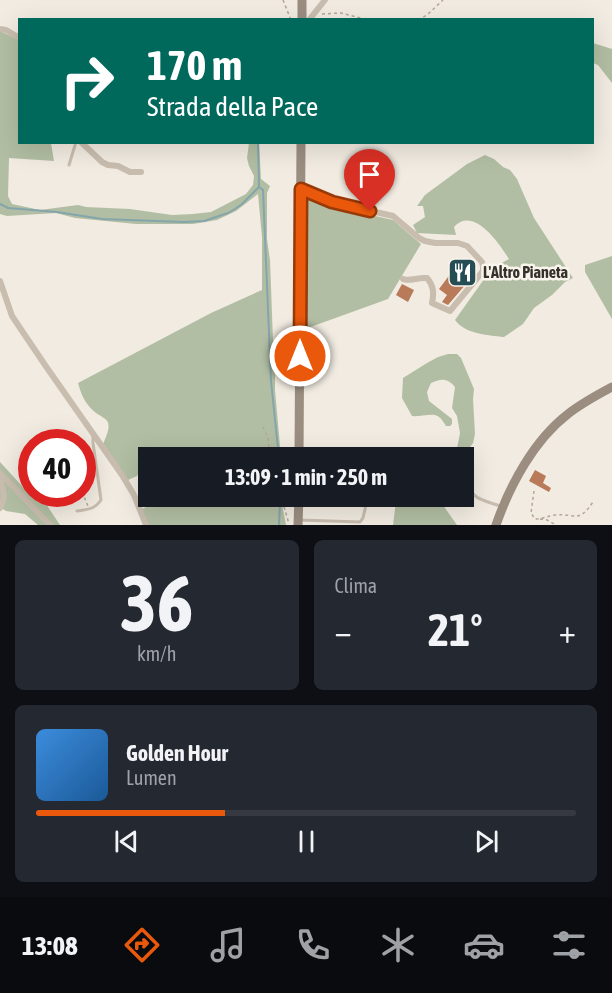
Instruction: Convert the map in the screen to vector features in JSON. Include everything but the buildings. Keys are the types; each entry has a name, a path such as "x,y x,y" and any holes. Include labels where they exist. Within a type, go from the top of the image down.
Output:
{"street":[{"path":"302,0 302,18"},
{"path":"311,18 325,0"},
{"path":"0,29 18,37"},
{"path":"83,144 108,165 118,166 130,172 141,172"},
{"path":"299,447 301,144"},
{"path":"301,189 332,202 393,216 425,241 458,243 467,246 482,262 483,267 483,271 450,311 432,303 434,293 431,283 426,278 403,279"},
{"path":"0,281 12,316 90,429"},
{"path":"496,525 502,507 523,467 554,427 576,408 612,387"},
{"path":"96,438 134,495 146,525"},
{"path":"0,473 50,525"},
{"path":"0,480 5,494 0,508"},
{"path":"295,523 297,507"}],"lane":[{"path":"69,165 75,144"},
{"path":"77,511 97,507 101,500 96,464"},
{"path":"474,494 502,507"},
{"path":"295,523 360,522 366,507"}],"path":[{"path":"283,0 290,18"},
{"path":"422,18 443,0"},
{"path":"311,18 330,13 360,18"},
{"path":"263,427 269,447"},
{"path":"534,491 531,513 535,519 547,520 556,525"},
{"path":"539,519 559,514 579,516 593,502"},
{"path":"285,507 295,523"}],"green space":[{"path":"0,31 18,40 18,144 51,144 54,161 9,158 8,196 12,204 40,210 78,205 172,215 211,212 246,194 253,185 254,176 247,158 249,144 259,144 261,179 270,186 267,193 267,239 273,341 288,357 286,366 275,372 280,447 138,447 138,475 128,480 103,444 109,427 108,423 88,405 78,383 211,313 262,290 262,237 258,194 236,211 217,220 193,224 136,224 75,218 56,213 7,216 0,214"},
{"path":"594,43 612,49 612,83 598,65 594,63"},
{"path":"485,155 510,170 517,179 534,218 573,278 534,308 523,324 504,337 470,331 455,320 492,268 509,259 493,237 486,229 470,221 462,221 454,227 456,235 417,233 413,225 425,217 423,206 417,206 425,195 467,164"},
{"path":"304,195 335,207 393,220 421,244 388,299 305,329"},
{"path":"612,256 612,319 585,272 585,265"},
{"path":"457,354 461,358 474,389 475,434 470,447 457,447 460,433 457,416 452,408 455,387 447,380 431,383 427,392 429,401 452,419 450,426 446,426 437,416 412,416 402,398 403,378 438,357"},
{"path":"0,462 18,482 18,507 48,507 60,525 38,525 25,514 6,511 0,507"},
{"path":"146,507 283,507 286,525 148,525 142,509"},
{"path":"396,507 445,507 457,525 393,525"}],"waterway":[{"path":"0,204 8,208 102,219 204,221 235,209 259,187 258,144"},
{"path":"259,187 263,190 271,381 278,447"},
{"path":"279,525 280,507"}],"place":[{"name":"L'Altro Pianeta","path":"462,272"}],"route":[{"path":"300,356 301,189 332,202 370,211"}]}
